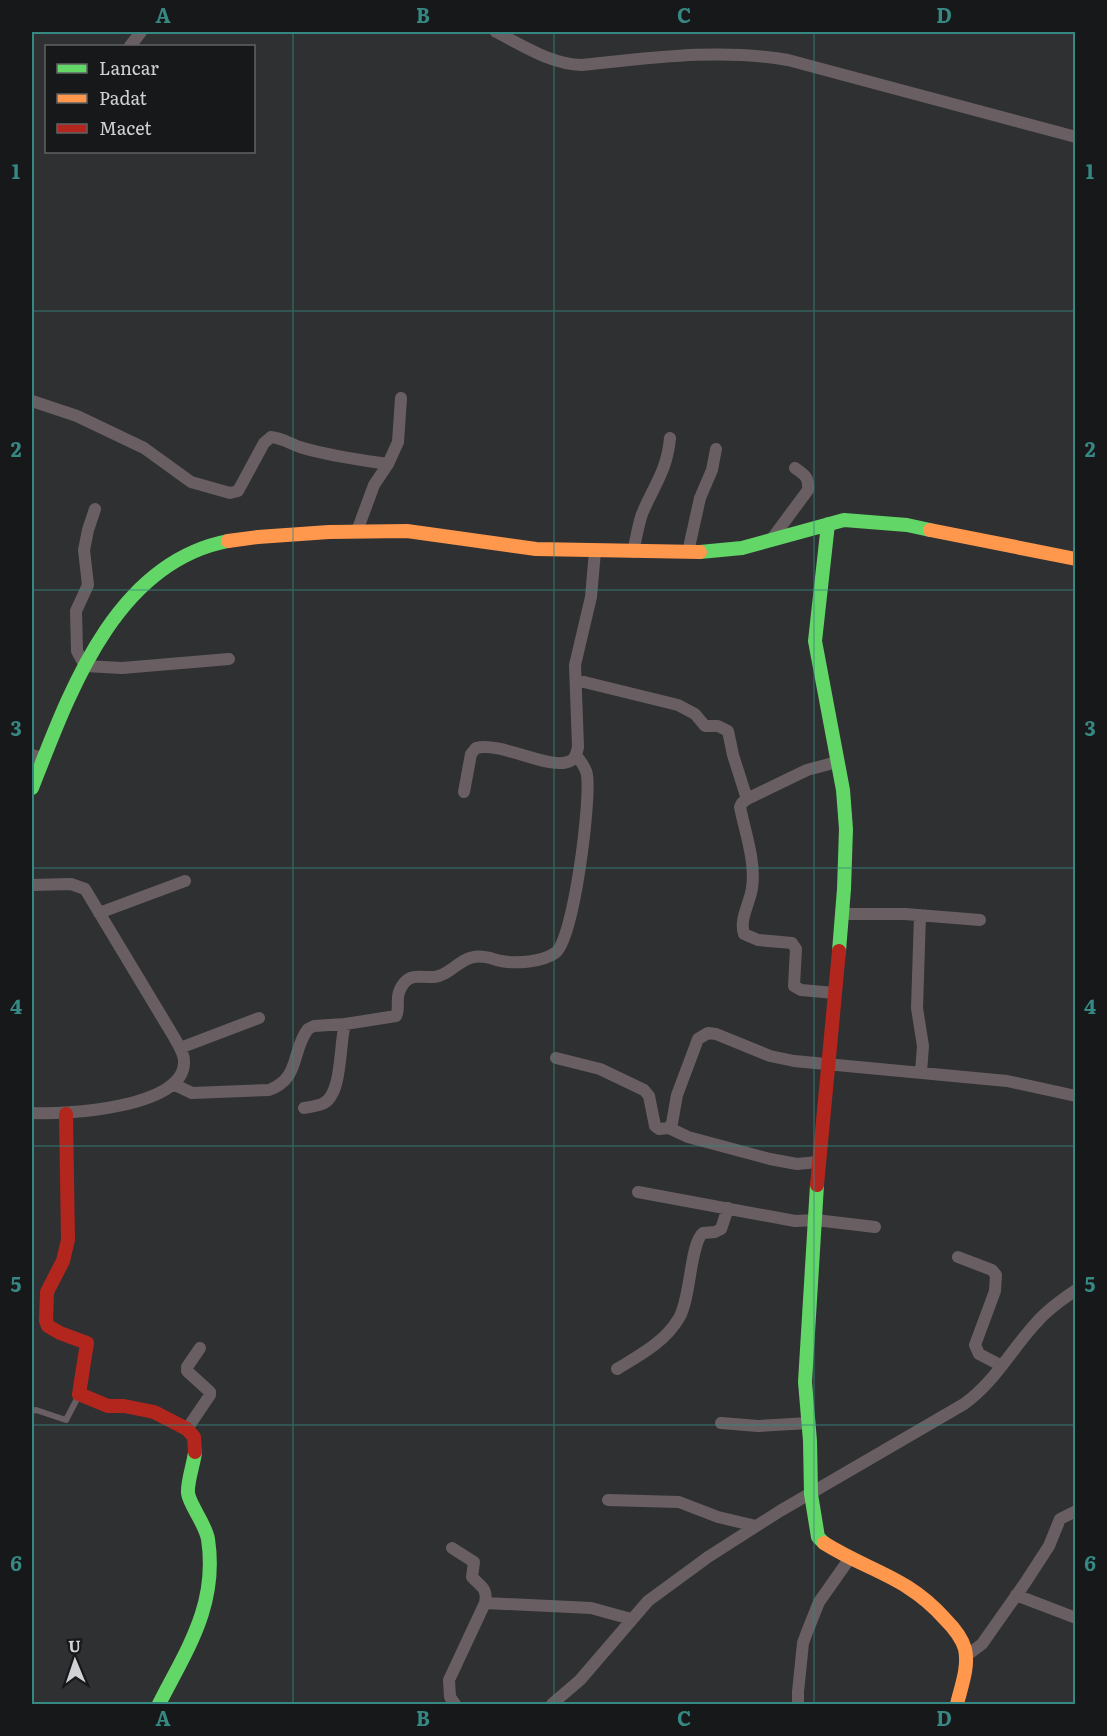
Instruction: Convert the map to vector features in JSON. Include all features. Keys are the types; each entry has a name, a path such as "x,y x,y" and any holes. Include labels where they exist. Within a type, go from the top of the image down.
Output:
{"street":[{"path":"131,45 141,32"},
{"path":"496,32 552,61 565,64 582,65 704,54 788,60 1076,137"},
{"path":"357,531 371,493 398,442 401,398"},
{"path":"32,401 77,417 144,448 191,482 230,493 238,491 264,443 271,437 303,448 388,464"},
{"path":"633,552 643,512 663,473 669,454 670,438"},
{"path":"688,552 700,498 712,470 716,449"},
{"path":"771,540 808,490 807,476 795,468"},
{"path":"84,666 77,651 76,611 88,585 84,550 95,508"},
{"path":"32,788 37,757 100,637 138,589 161,570 191,554 224,543 258,537 357,531 407,531 536,549 714,552 742,548 844,520 856,520 907,525 1076,559"},
{"path":"828,524 816,612 815,640 843,790 846,829 842,914 818,1162 805,1382 809,1423 811,1494 818,1537 825,1544 911,1589 948,1622 961,1641 966,1656 957,1704"},
{"path":"464,792 471,754 476,748 493,746 555,763 572,760 576,755 578,747 575,658 591,597 595,551"},
{"path":"84,666 122,668 229,659"},
{"path":"576,680 678,705 695,714 705,726 718,726 728,731 747,799"},
{"path":"173,1084 192,1093 269,1090 280,1086 288,1078 308,1029 314,1026 396,1016 398,993 411,977 439,976 464,960 476,956 519,962 541,959 554,954 562,944 579,873 588,804 587,773 576,755"},
{"path":"835,993 801,990 794,987 796,949 792,943 758,940 744,934 743,921 753,885 740,807 747,799 807,770 837,762"},
{"path":"99,913 185,881"},
{"path":"32,885 71,884 80,885 86,889 180,1048 185,1064 173,1084 149,1098 84,1113 32,1113"},
{"path":"842,914 920,915 980,920"},
{"path":"920,915 917,1008 923,1046 921,1072"},
{"path":"180,1048 259,1018"},
{"path":"304,1108 324,1104 331,1098 337,1086 345,1024"},
{"path":"669,1128 681,1086 698,1039 702,1035 716,1034 770,1056 829,1065 921,1072 1017,1083 1076,1096"},
{"path":"556,1058 600,1069 644,1090 649,1096 655,1126 659,1129 669,1128 688,1137 770,1159 797,1164 818,1162"},
{"path":"66,1114 68,1240 63,1261 47,1292 46,1321 52,1329 87,1342 79,1394 108,1406 124,1406 154,1412 187,1429 194,1437 195,1453 188,1493 205,1528 208,1541 207,1602 198,1627 159,1704"},
{"path":"638,1192 795,1221 816,1220 875,1227"},
{"path":"617,1369 648,1350 680,1317 688,1294 696,1241 703,1233 721,1229 728,1209"},
{"path":"958,1257 992,1270 996,1275 996,1291 975,1345 979,1354 1002,1366"},
{"path":"552,1704 580,1680 631,1619 656,1595 708,1557 980,1393 1035,1323 1049,1309 1076,1290"},
{"path":"187,1429 210,1395 210,1392 187,1371 187,1367 200,1348"},
{"path":"721,1423 758,1426 809,1423"},
{"path":"608,1500 679,1502 756,1526"},
{"path":"966,1656 982,1644 1016,1595 1049,1546 1060,1520 1076,1511"},
{"path":"452,1548 474,1562 472,1577 486,1590 485,1603 449,1680 448,1689 455,1704"},
{"path":"798,1704 803,1643 819,1602 850,1558"},
{"path":"1016,1595 1076,1618"},
{"path":"485,1603 591,1608 631,1619"}],"lane":[{"path":"32,1411 36,1410 66,1420 79,1394"}],"traffic: fast":[{"path":"700,552 742,548 844,520 907,525 930,530"},
{"path":"828,524 815,641 843,790 846,829 839,951"},
{"path":"32,788 80,674 101,638 126,604 154,576 188,554 228,541"},
{"path":"817,1185 805,1382 810,1441 811,1494 818,1537 824,1543"},
{"path":"159,1704 198,1626 208,1585 210,1563 208,1539 188,1493 195,1452"}],"traffic: slow":[{"path":"930,530 1076,559"},
{"path":"228,541 329,532 407,531 536,549 700,552"},
{"path":"824,1543 902,1583 931,1605 954,1629 964,1645 966,1656 964,1677 957,1704"}],"traffic: jam":[{"path":"817,1185 839,951"},
{"path":"66,1114 68,1240 63,1261 47,1292 46,1321 48,1326 60,1333 87,1343 79,1394 108,1406 124,1406 154,1412 187,1429 194,1437 195,1452"}]}
